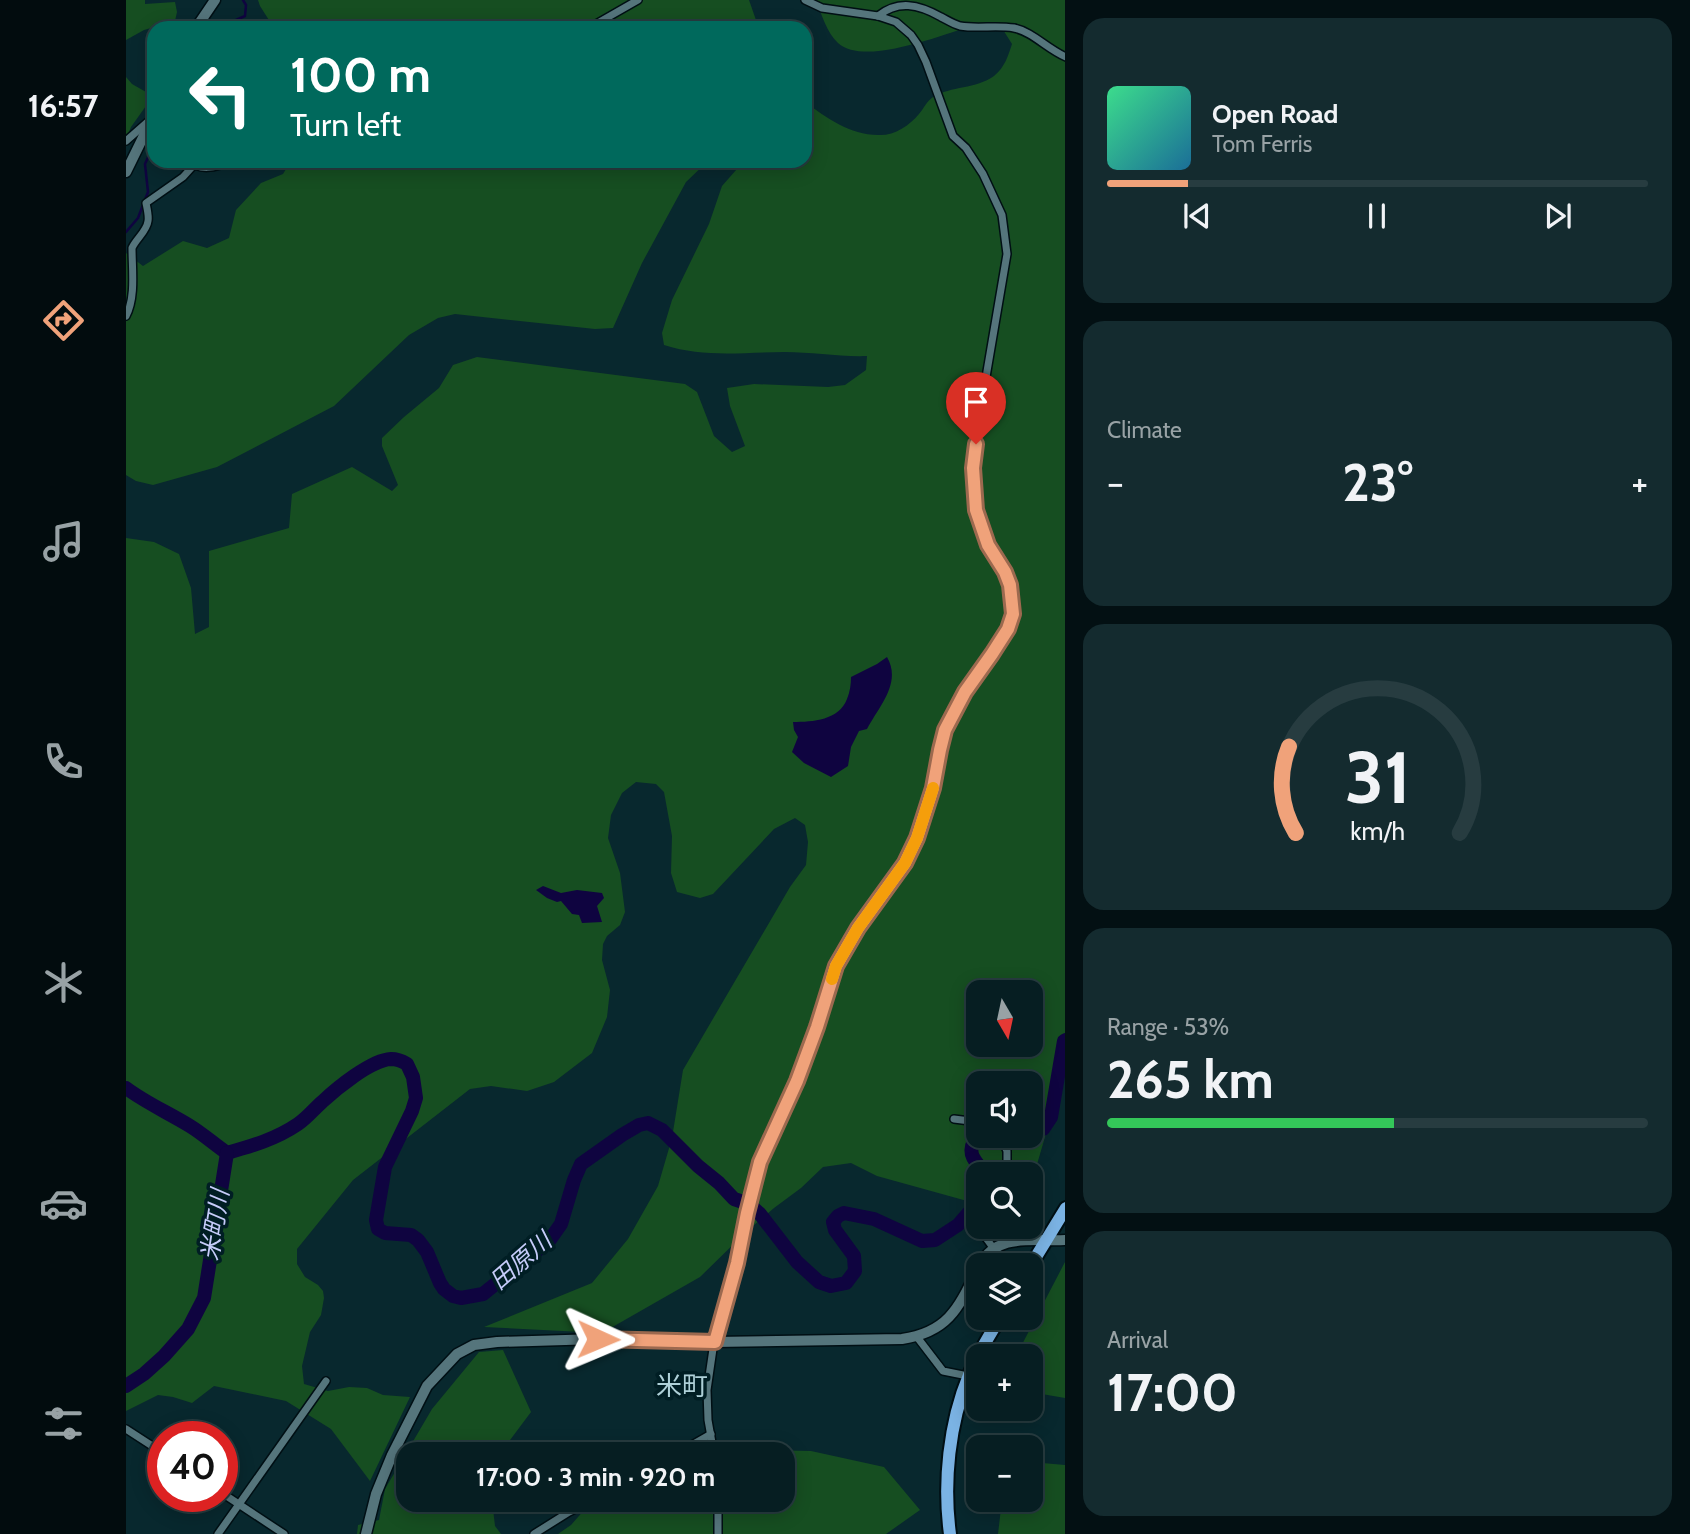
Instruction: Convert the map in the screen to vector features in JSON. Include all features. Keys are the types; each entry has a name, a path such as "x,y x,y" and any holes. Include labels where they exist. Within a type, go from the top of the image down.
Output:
{"highway":[{"path":"1038,1253 1065,1208"},
{"path":"950,1534 947,1481 951,1444 966,1383"}],"street":[{"path":"601,21 638,0"},
{"path":"712,1442 707,1390 715,1342 737,1263 760,1162 801,1070 836,966 858,928 905,863 917,838 933,788 945,730 965,692 1008,629 1013,614 1010,585 988,545 976,510 973,484 978,424 1007,254 1002,215 983,174 966,148 953,136 926,62 911,35 896,22 878,16 822,8 805,0"},
{"path":"200,21 214,1"},
{"path":"878,16 888,6 906,3 923,7 958,26 1014,28 1038,39 1065,57"},
{"path":"126,141 147,123"},
{"path":"126,172 147,131"},
{"path":"126,316 131,296 132,248 147,226 146,203 183,177 188,168"},
{"path":"954,1119 966,1120"},
{"path":"987,1239 994,1249"},
{"path":"989,1253 1006,1242 1065,1240"},
{"path":"366,1534 376,1494 426,1386 457,1354 474,1345 598,1339 715,1342 902,1339 917,1337 934,1330 952,1315 966,1292"},
{"path":"917,1337 943,1371 966,1375"},
{"path":"218,1534 326,1381"},
{"path":"126,1429 147,1443"},
{"path":"696,1442 710,1434"},
{"path":"239,1504 284,1534"},
{"path":"534,1534 569,1512"},
{"path":"718,1512 718,1534"}],"green space":[{"path":"126,0 145,0 145,4 175,2 175,21 147,21 147,29 126,40"},
{"path":"258,0 749,0 756,21 270,21"},
{"path":"816,0 1065,0 1065,1068 1043,1144 1043,1071 966,1071 966,1148 1042,1148 1038,1162 966,1162 966,1201 877,1176 851,1163 823,1167 746,1232 700,1277 602,1333 484,1327 592,1283 628,1239 658,1186 672,1138 683,1070 790,887 806,865 808,842 805,825 795,818 774,829 713,894 700,898 677,892 671,873 672,836 664,792 656,784 636,782 622,793 611,815 608,838 620,873 625,912 620,925 607,936 603,944 602,960 610,990 607,1017 592,1053 554,1082 527,1091 491,1086 470,1089 353,1180 297,1249 297,1264 305,1277 323,1291 324,1298 321,1315 310,1332 302,1366 304,1384 328,1391 349,1387 367,1388 383,1395 410,1397 370,1481 331,1429 286,1401 214,1386 192,1403 158,1395 126,1411 126,538 154,542 179,554 191,588 195,634 209,627 209,551 289,528 292,494 352,467 392,491 398,485 382,446 382,438 439,388 453,365 477,357 685,384 697,392 714,436 732,452 745,446 730,406 727,388 754,384 828,387 845,385 866,370 867,356 795,352 694,352 664,345 662,333 672,300 709,224 722,186 738,168 812,168 812,107 848,129 868,134 890,134 911,122 929,100 940,93 979,83 994,76 1003,65 1012,44 1000,25 973,26 904,46 866,52 850,49 834,39"},
{"path":"126,77 147,93 147,104 126,139"},
{"path":"287,168 701,168 686,182 642,263 613,328 595,329 455,314 438,318 409,335 334,406 217,467 153,485 136,481 126,475 126,253 143,266 183,241 207,248 229,238 236,210 261,183 283,174"},
{"path":"1065,1262 1065,1398 1043,1394 1043,1344 1022,1344 1030,1330 1043,1330 1043,1304"},
{"path":"503,1350 531,1412 508,1442 413,1442 432,1409 479,1352"},
{"path":"795,1451 811,1451 884,1467 920,1510 886,1534 558,1534 582,1512 795,1512"},
{"path":"1043,1463 1065,1465 1065,1534 998,1534 1001,1512 1043,1512"},
{"path":"396,1470 396,1512 493,1512 495,1526 501,1534 357,1534 358,1525 379,1520 385,1489"}],"shaded area":[{"path":"887,657 892,676 887,694 867,729 859,731 851,747 848,766 831,777 804,763 792,752 798,737 793,722 832,716 843,706 848,696 851,677"},
{"path":"543,886 561,893 577,890 602,893 604,898 597,906 602,922 582,923 579,915 572,914 561,901 547,898 536,890"}],"waterway":[{"path":"234,21 245,16 246,5 243,0"},
{"path":"126,232 138,218 148,192 145,164 147,160"},
{"name":"田原川","path":"1043,1129 1051,1117 1065,1040"},
{"name":"田原川","path":"227,1153 264,1142 290,1129 328,1096 374,1064 391,1059 407,1064 413,1077 416,1098 385,1167 376,1220 378,1229 385,1233 411,1235 418,1240 427,1252 444,1289 461,1298 483,1294 549,1241 561,1224 581,1164 622,1135 648,1123 662,1130 734,1199 749,1204 797,1262 819,1282 831,1286 846,1283 855,1271 854,1256 835,1230 833,1222 838,1216 844,1213 874,1219 922,1241 935,1240 958,1225 966,1216"},
{"name":"米町川","path":"126,1088 190,1126 227,1153"},
{"name":"田原川","path":"972,1148 976,1162"},
{"name":"米町川","path":"126,1386 164,1356 188,1329 204,1298 227,1153"}],"slow traffic":[{"path":"832,979 836,966 858,928 905,863 917,838 933,788"}],"district":[{"name":"米町","path":"682,1386"}],"route":[{"path":"598,1339 715,1342 737,1263 760,1162 797,1081 836,966 858,928 905,863 917,838 933,788 945,730 965,692 1008,629 1013,614 1010,585 988,545 976,510 973,484 976,444"}]}
